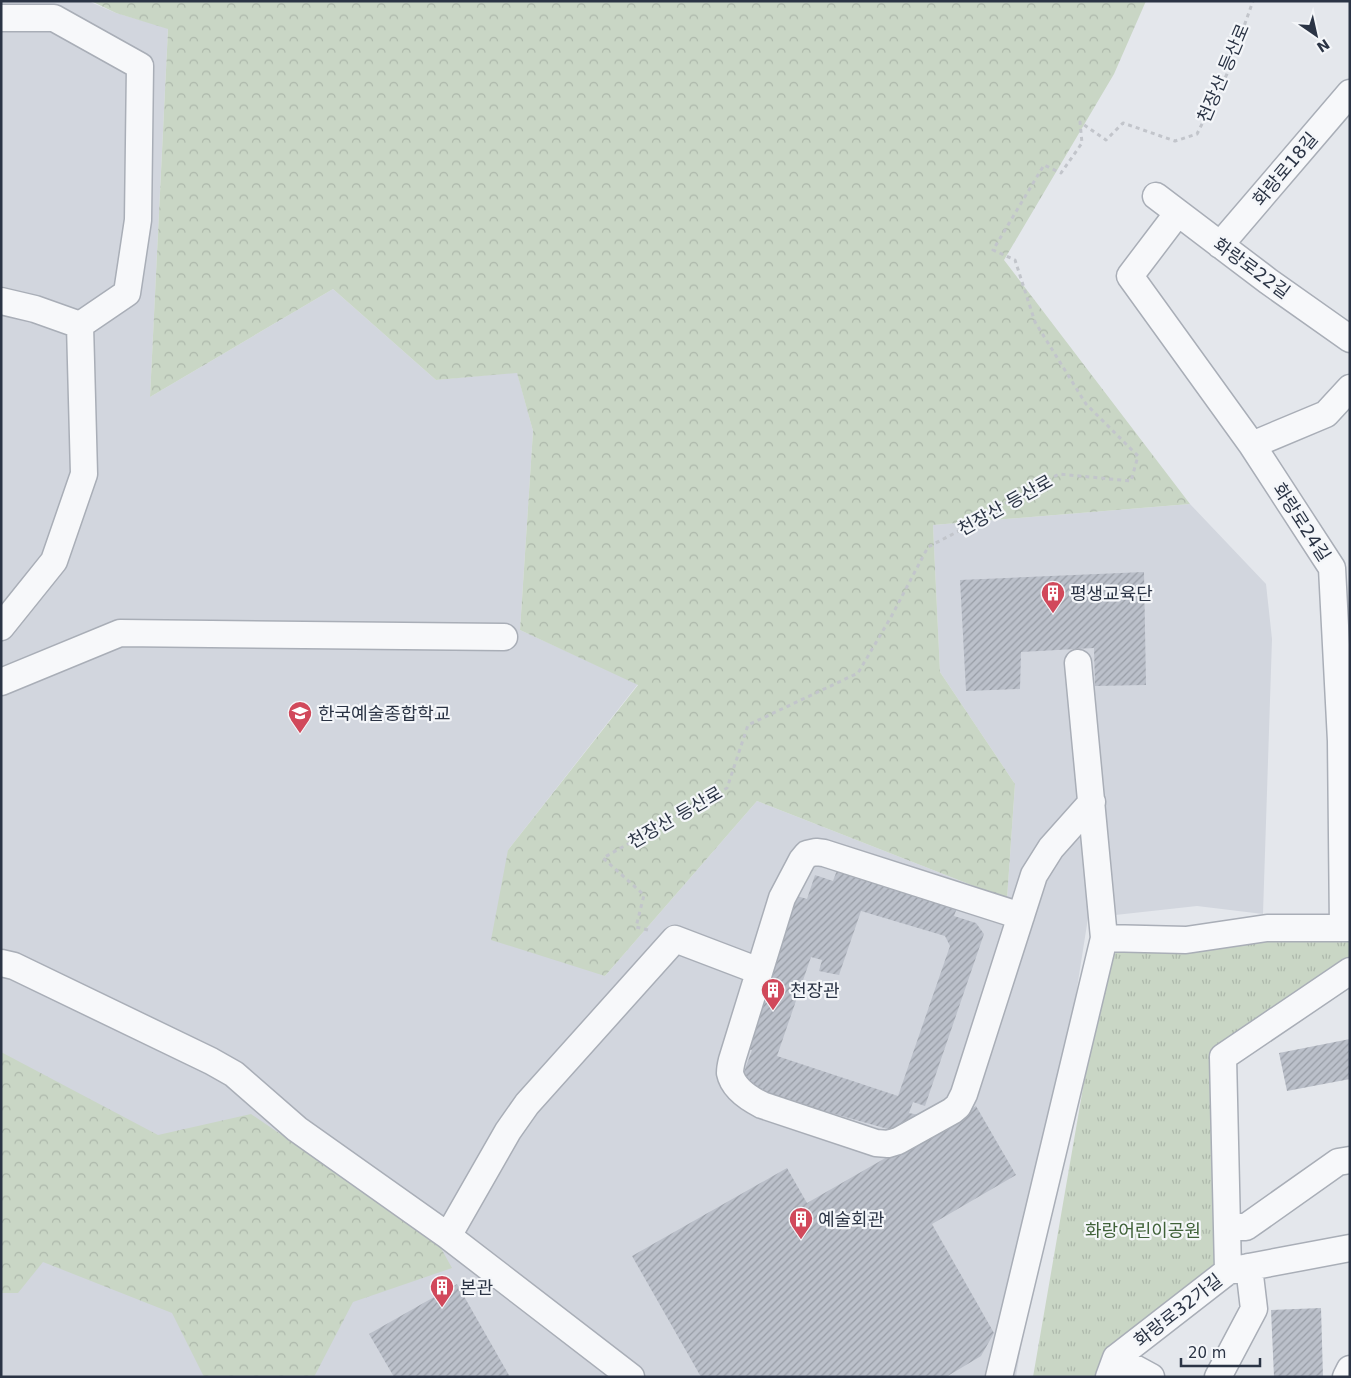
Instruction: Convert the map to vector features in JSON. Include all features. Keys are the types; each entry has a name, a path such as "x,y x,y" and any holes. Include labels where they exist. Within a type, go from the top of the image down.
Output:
{"street":[{"path":"1,18 54,18 140,66 138,220 126,293 80,325"},
{"name":"화랑로18길","path":"1220,245 1350,94"},
{"name":"화랑로22길","path":"1156,196 1350,339"},
{"name":"화랑로24길","path":"1178,214 1130,276 1252,445 1332,568 1346,739 1347,928"},
{"path":"1,301 35,309 80,325"},
{"path":"1,627 54,562 84,474 80,325"},
{"path":"1252,445 1326,414 1350,388"},
{"path":"1,682 120,633 504,637"},
{"path":"1000,1377 1104,938 1078,663"},
{"path":"1021,916 824,853 807,854 782,898 732,1060 730,1072 734,1081 751,1099 762,1105 876,1143 888,1144 898,1141 952,1111 958,1106 964,1094 1021,916 1034,875 1051,848 1092,802"},
{"path":"1104,938 1186,940 1267,928 1347,928"},
{"path":"448,1236 508,1131 527,1104 675,940 759,971"},
{"path":"1,962 23,970 234,1074 297,1129 448,1236 631,1377"},
{"path":"1218,1377 1254,1309 1238,1269 1227,1227 1223,1056 1350,971"},
{"path":"1227,1227 1246,1227 1338,1162 1350,1160"},
{"name":"화랑로32가길","path":"1112,1367 1238,1269 1350,1248"},
{"path":"1112,1367 1151,1377"},
{"path":"1346,1377 1350,1369"}],"path":[{"name":"천장산 등산로","path":"675,940 636,927 644,895 603,858 727,788 748,724 858,673 891,617 928,547 978,521 984,515 1059,474 1131,480 1138,456 1086,404 1035,322 1015,260 993,250 1044,165 1061,173 1082,143 1080,122 1106,140 1123,123 1175,141 1198,134 1227,74 1253,1"}],"shaded area":[{"name":"한국예술종합학교","path":"1,1 88,1 116,13 168,28 150,397 333,289 436,380 517,372 533,431 520,630 638,684 508,850 605,976 757,801 1007,899 1015,784 940,672 933,525 1190,504 1266,584 1272,639 1263,914 1197,906 1088,918 1016,1377 1,1377"}],"green space":[{"path":"91,1 1146,1 1114,74 1004,260 1190,504 933,525 940,672 1015,784 1007,899 757,801 605,976 491,940 508,850 638,685 520,630 533,431 517,373 436,380 333,289 150,397 168,29 116,13"},
{"name":"화랑어린이공원","path":"1350,928 1350,971 1223,1057 1228,1271 1109,1377 1033,1377 1106,955 1186,940"},
{"path":"1,1052 158,1135 251,1114 437,1241 452,1268 353,1302 314,1377 204,1377 172,1313 43,1262 18,1293 1,1293"}],"building":[{"name":"평생교육단","path":"1144,572 1146,685 1095,686 1094,648 1021,652 1020,689 966,691 960,580"},
{"name":"천장관","path":"837,870 958,905 954,916 976,923 984,934 925,1106 913,1102 909,1113 919,1115 895,1131 767,1095 740,1083 752,1050 739,1048 797,896 807,899 815,875 833,881","holes":["861,911 945,936 950,946 898,1096 777,1056 811,957 822,960 819,971 839,975"]},
{"path":"1350,1039 1350,1079 1287,1091 1279,1053"},
{"name":"예술회관","path":"976,1106 1016,1175 932,1224 994,1333 981,1356 946,1377 701,1377 632,1256 787,1168 807,1203"},
{"name":"본관","path":"457,1284 510,1377 394,1377 369,1334"},
{"path":"1321,1308 1323,1377 1274,1377 1271,1310"}],"place":[{"name":"평생교육단","path":"1053,614"},
{"name":"한국예술종합학교","path":"300,734"},
{"name":"천장관","path":"773,1011"},
{"name":"예술회관","path":"801,1240"},
{"name":"본관","path":"442,1308"}]}
